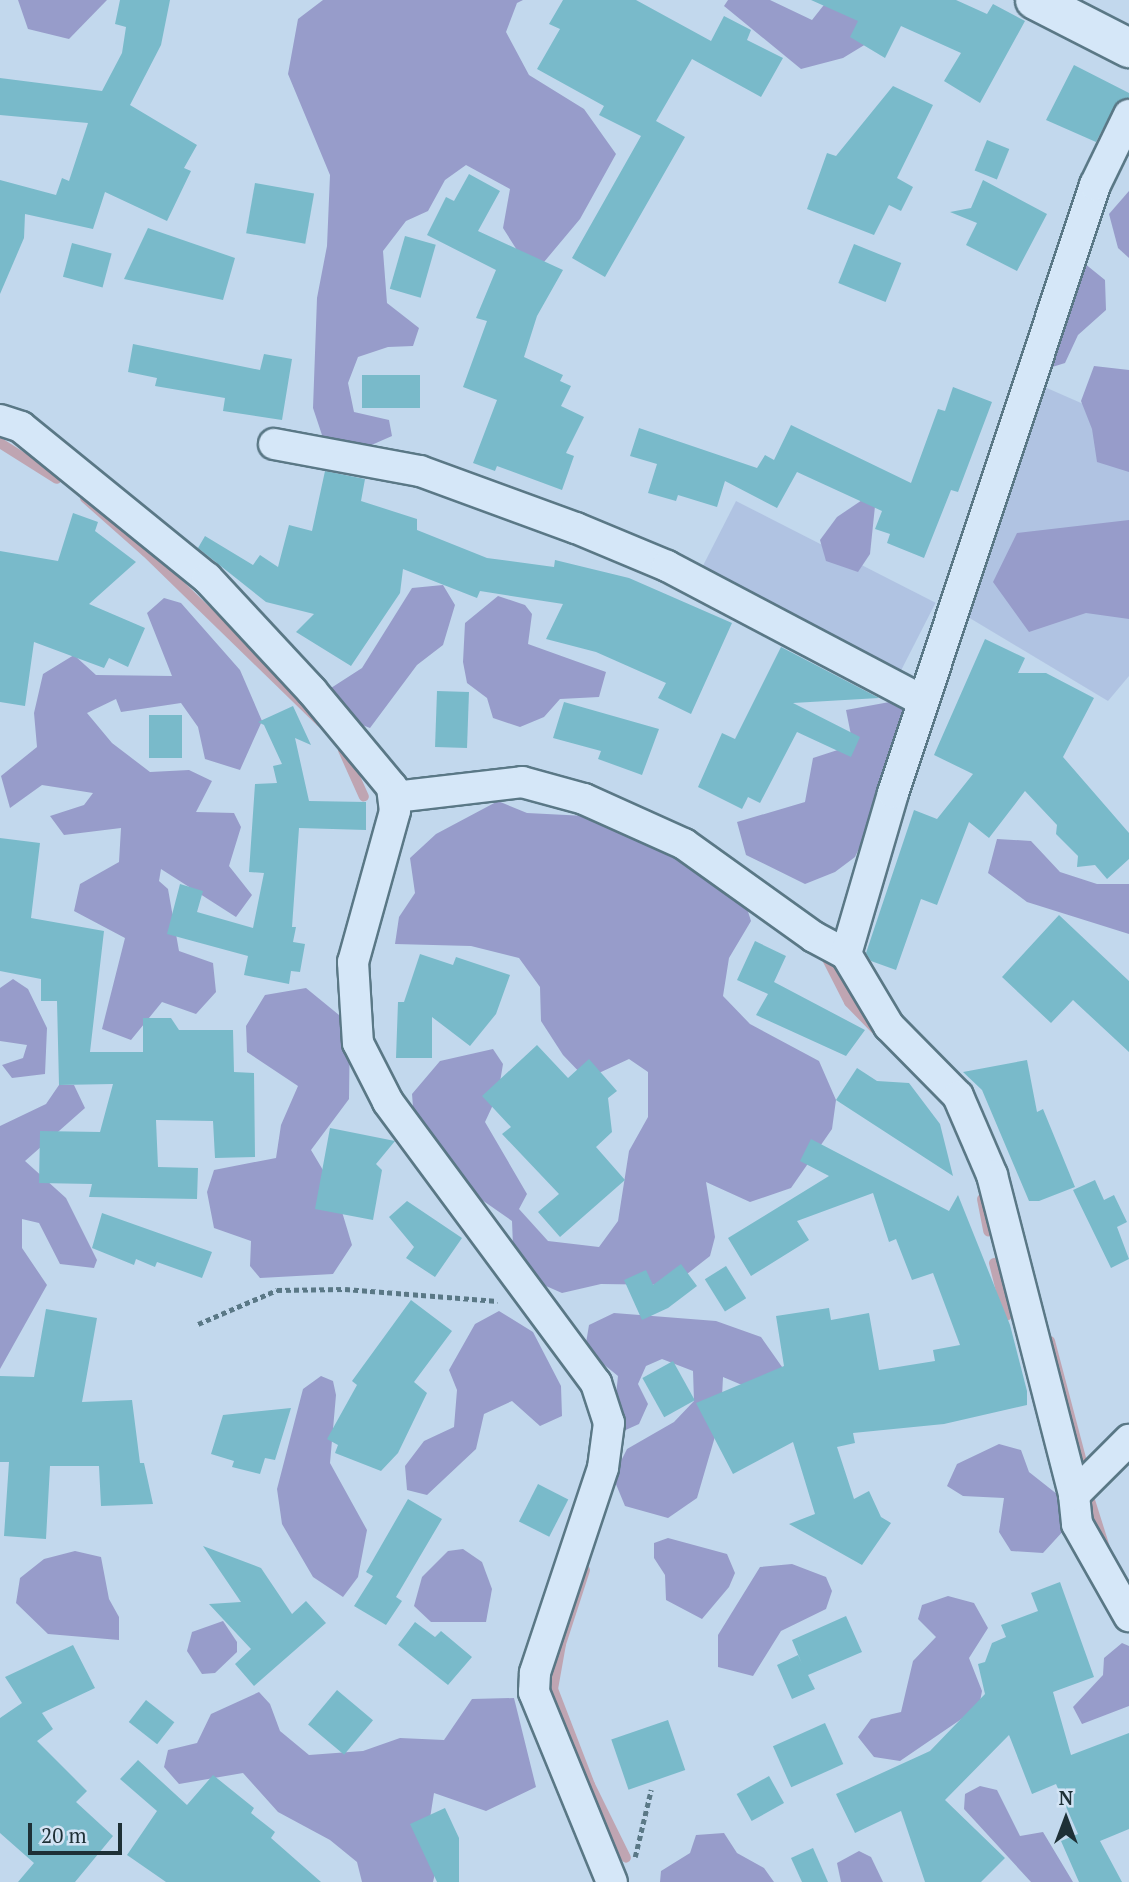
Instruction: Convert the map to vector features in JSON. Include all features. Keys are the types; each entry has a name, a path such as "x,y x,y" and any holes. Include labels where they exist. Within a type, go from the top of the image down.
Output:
{"street":[{"path":"1035,0 1129,48"},
{"path":"846,954 923,701 1095,185 1129,115"},
{"path":"0,421 21,427 207,578 312,691 396,797 396,811 353,962 358,1043 388,1102 596,1383 609,1423 603,1468 536,1673 534,1692 622,1873"},
{"path":"274,444 420,471 576,528 667,566 923,701"},
{"path":"396,797 522,782 584,799 684,844 814,937 846,954 889,1026 958,1096 992,1175 1074,1494 1077,1524 1129,1616"},
{"path":"1074,1494 1129,1440"}],"path":[{"path":"198,1324 278,1290 345,1289 503,1302 529,1292"},
{"path":"622,1873 651,1790"}],"shaded area":[{"path":"18,0 107,0 69,39 28,29"},
{"path":"323,0 523,0 517,3 506,32 529,75 584,109 616,154 580,219 544,262 522,258 503,228 510,189 466,165 445,180 428,211 406,221 383,251 387,303 419,328 413,346 388,347 358,357 348,383 354,412 389,420 392,436 367,447 323,438 313,408 317,298 327,246 330,175 288,74 298,19"},
{"path":"728,0 770,0 812,20 827,1 852,0 866,44 843,58 801,69 724,6"},
{"path":"1129,191 1129,258 1118,248 1109,214"},
{"path":"1084,263 1105,280 1106,310 1078,335 1065,363 1049,368"},
{"path":"1094,366 1129,370 1129,472 1097,462 1092,429 1081,401"},
{"path":"1040,385 1129,424 1129,676 1108,701 963,614"},
{"path":"871,494 875,506 870,554 858,572 826,561 820,540 837,517"},
{"path":"736,501 936,603 898,676 699,574"},
{"path":"1129,520 1129,619 1086,613 1029,632 993,582 1017,533"},
{"path":"443,585 455,605 443,645 417,665 370,728 344,718 331,688 362,668 412,588"},
{"path":"498,596 525,605 532,614 528,644 606,672 599,697 560,699 544,717 520,727 493,718 487,698 467,683 463,662 465,623"},
{"path":"164,598 181,603 240,670 262,721 240,770 205,759 198,727 181,703 121,712 116,699 87,713 112,743 150,772 189,770 212,781 196,812 234,813 241,827 229,866 252,895 236,917 161,869 159,881 168,889 179,951 213,963 216,992 196,1014 162,1002 131,1040 102,1029 125,938 74,911 80,884 119,862 121,828 64,835 50,816 84,805 93,793 42,785 10,808 1,776 37,747 34,713 43,674 74,655 96,675 172,676 147,613"},
{"path":"895,701 908,706 872,820 855,857 835,872 805,884 746,855 737,822 805,802 813,758 853,745 846,710"},
{"path":"498,801 527,813 586,816 635,836 744,899 751,921 729,958 723,996 750,1024 819,1061 836,1100 832,1129 791,1188 750,1202 706,1182 715,1237 710,1256 673,1285 601,1284 562,1293 514,1272 512,1221 482,1200 414,1120 412,1094 440,1061 493,1049 503,1064 498,1094 485,1122 527,1194 519,1209 548,1241 599,1247 618,1221 629,1151 648,1117 648,1072 629,1059 586,1079 563,1055 541,1021 540,987 519,958 471,946 395,944 399,917 415,893 410,858 436,834"},
{"path":"997,839 1031,841 1060,872 1097,884 1129,884 1129,934 1027,902 988,873"},
{"path":"13,979 28,989 47,1028 45,1074 12,1078 2,1065 23,1058 27,1045 0,1041 0,988"},
{"path":"306,988 350,1024 349,1099 311,1150 336,1192 352,1245 333,1274 260,1278 250,1266 251,1241 214,1228 207,1192 214,1170 276,1158 281,1125 298,1086 247,1052 246,1026 265,995"},
{"path":"59,1085 74,1085 85,1108 25,1161 66,1198 97,1260 94,1268 60,1264 39,1223 22,1219 22,1248 47,1285 0,1369 0,1126 46,1104"},
{"path":"499,1311 533,1332 561,1386 562,1416 540,1426 512,1401 484,1414 476,1449 427,1495 407,1490 405,1466 424,1441 454,1427 457,1390 449,1370 475,1324"},
{"path":"614,1313 716,1321 761,1337 799,1391 768,1396 723,1377 721,1416 697,1498 668,1518 625,1506 613,1477 627,1449 674,1422 694,1401 693,1371 662,1359 646,1366 638,1384 648,1404 639,1424 619,1433 600,1411 616,1395 618,1376 585,1349 589,1325"},
{"path":"321,1376 333,1381 336,1395 330,1463 367,1530 358,1577 343,1597 313,1577 282,1524 277,1489 303,1389"},
{"path":"999,1444 1021,1450 1029,1472 1067,1502 1065,1529 1043,1553 1011,1551 999,1532 1004,1498 963,1496 947,1486 957,1464"},
{"path":"668,1538 727,1554 735,1573 729,1587 702,1619 666,1600 665,1575 654,1558 654,1543"},
{"path":"463,1549 482,1562 492,1589 486,1622 431,1622 414,1606 422,1577 448,1551"},
{"path":"75,1551 101,1557 109,1599 119,1617 119,1640 48,1634 16,1603 20,1578 44,1559"},
{"path":"792,1564 826,1577 832,1591 826,1609 781,1631 753,1676 718,1667 718,1635 760,1567"},
{"path":"948,1596 974,1603 988,1628 969,1658 982,1691 979,1707 900,1761 874,1757 858,1737 871,1719 901,1712 913,1661 936,1637 918,1619 922,1605"},
{"path":"223,1621 237,1642 237,1652 215,1673 202,1674 187,1651 192,1632"},
{"path":"1122,1643 1129,1646 1129,1706 1082,1724 1073,1707 1103,1675 1104,1658"},
{"path":"259,1692 270,1704 280,1731 309,1755 363,1751 400,1738 444,1740 472,1699 514,1698 536,1787 486,1811 434,1793 428,1831 438,1861 433,1882 362,1882 357,1862 330,1840 278,1812 243,1773 179,1784 164,1767 168,1750 197,1743 211,1714"},
{"path":"980,1786 997,1790 1020,1836 1043,1832 1073,1882 1031,1882 964,1809 965,1794"},
{"path":"724,1833 737,1853 764,1868 774,1882 660,1882 661,1871 690,1853 696,1835"},
{"path":"859,1851 871,1857 883,1882 841,1882 837,1863"}],"building":[{"path":"120,0 170,0 161,45 130,105 197,145 184,168 191,171 167,221 105,192 93,229 25,214 24,238 0,294 0,180 56,195 62,178 69,181 88,123 0,115 0,78 102,91 122,53 126,27 115,24"},
{"path":"563,0 636,0 711,41 724,16 751,30 747,40 783,58 761,97 692,59 656,121 685,137 605,277 572,258 641,136 599,115 604,106 537,69 560,29 549,24"},
{"path":"811,0 956,0 987,14 993,4 1025,21 980,103 944,81 961,53 901,26 885,58 850,37 858,21"},
{"path":"1074,65 1129,93 1129,98 1114,107 1096,142 1046,120"},
{"path":"893,86 933,105 897,178 913,187 901,211 889,205 874,235 807,209 827,153 836,156"},
{"path":"987,140 1009,149 997,180 975,171"},
{"path":"469,174 500,191 478,231 563,270 537,316 524,357 563,375 560,381 571,386 561,406 584,417 566,453 574,456 562,490 497,466 495,471 473,463 497,400 463,387 487,321 476,318 496,270 427,235 446,197 454,201"},
{"path":"983,180 1047,214 1017,271 966,245 977,223 950,212 971,208"},
{"path":"255,183 314,193 305,244 246,233"},
{"path":"148,228 235,258 223,300 124,279"},
{"path":"405,236 436,245 421,298 390,289"},
{"path":"72,243 112,254 103,287 63,277"},
{"path":"854,244 901,263 886,302 838,283"},
{"path":"133,344 260,370 264,354 292,359 282,420 223,411 225,398 155,386 157,378 128,372"},
{"path":"362,375 420,375 420,408 362,408"},
{"path":"953,387 992,402 958,492 951,490 924,558 887,543 890,534 875,529 882,511 797,472 777,508 725,481 717,507 678,495 676,501 648,493 657,464 630,456 639,428 757,468 765,455 774,460 791,425 911,483 938,409 945,411"},
{"path":"325,471 365,479 361,501 417,519 417,530 487,558 554,567 555,560 629,578 732,623 691,714 658,698 666,683 596,652 546,639 563,604 480,591 477,598 403,569 400,593 351,666 296,632 314,614 266,602 198,548 205,536 253,565 260,555 278,567 289,525 312,531"},
{"path":"73,513 98,522 95,531 136,562 89,604 145,628 128,667 109,658 104,668 34,642 25,706 0,702 0,551 58,561"},
{"path":"985,639 1025,658 1018,673 1046,673 1094,698 1063,757 1129,833 1129,859 1107,879 1095,865 1077,867 1078,856 1056,834 1057,825 1025,791 989,838 969,822 937,905 921,899 896,970 871,961 866,953 914,810 937,819 973,774 934,755"},
{"path":"781,647 879,698 793,703 860,737 851,757 797,732 760,803 748,797 742,809 698,787 722,733 735,739"},
{"path":"437,691 469,692 467,748 435,747"},
{"path":"564,702 659,729 642,775 598,759 601,751 553,738"},
{"path":"293,706 311,745 295,738 309,801 366,802 366,830 299,828 292,927 296,927 293,942 305,944 300,972 291,971 289,984 244,975 248,956 167,934 180,884 203,891 197,912 253,928 264,873 249,872 255,784 277,783 273,766 282,764 264,725 258,722"},
{"path":"149,715 182,715 182,758 149,758"},
{"path":"0,838 40,843 31,918 104,931 90,1052 143,1052 143,1018 171,1018 179,1030 233,1030 234,1072 254,1073 255,1157 215,1158 213,1121 156,1120 158,1167 198,1168 197,1199 89,1197 92,1184 39,1183 40,1131 100,1132 113,1084 59,1085 57,1001 41,1001 41,979 0,971"},
{"path":"1059,915 1129,981 1129,1052 1073,1000 1051,1023 1002,977"},
{"path":"755,941 786,956 774,982 865,1030 846,1056 756,1015 768,994 737,980"},
{"path":"420,954 453,965 456,957 510,975 496,1014 470,1046 432,1017 432,1058 396,1058 398,1002 404,1002"},
{"path":"537,1045 568,1078 589,1059 617,1091 608,1098 612,1132 596,1147 625,1180 560,1237 538,1212 559,1194 502,1134 511,1127 482,1096"},
{"path":"1027,1060 1037,1112 1043,1109 1075,1187 1039,1201 1029,1201 982,1090 963,1072"},
{"path":"857,1068 877,1081 909,1083 940,1124 953,1176 836,1100"},
{"path":"330,1128 395,1141 376,1164 382,1170 373,1220 315,1209"},
{"path":"811,1139 949,1211 958,1195 1010,1325 1027,1391 1027,1405 944,1424 853,1433 855,1443 837,1447 854,1499 869,1491 881,1517 891,1523 862,1565 789,1524 815,1514 793,1442 733,1474 696,1403 784,1366 776,1316 829,1308 831,1320 869,1313 879,1370 935,1361 933,1350 960,1345 933,1273 912,1280 896,1239 889,1242 873,1193 797,1221 809,1240 751,1276 728,1238 829,1176 800,1161"},
{"path":"1095,1180 1104,1200 1114,1195 1127,1222 1117,1227 1129,1259 1111,1268 1073,1190"},
{"path":"407,1201 462,1238 435,1277 406,1258 414,1247 389,1217"},
{"path":"102,1213 212,1252 202,1278 157,1262 155,1267 136,1259 134,1265 92,1248"},
{"path":"681,1264 697,1286 668,1308 642,1320 624,1280 646,1270 653,1285"},
{"path":"726,1266 746,1298 725,1311 705,1279"},
{"path":"411,1300 452,1331 414,1382 427,1393 398,1453 381,1471 335,1453 338,1445 327,1439 357,1385 352,1381"},
{"path":"46,1309 97,1318 82,1402 132,1400 140,1463 144,1463 153,1504 101,1506 99,1466 50,1466 46,1539 4,1536 9,1462 0,1462 0,1376 34,1377"},
{"path":"673,1361 695,1400 664,1417 642,1378"},
{"path":"291,1408 275,1460 265,1458 260,1474 232,1467 234,1461 211,1454 223,1415"},
{"path":"538,1484 568,1499 549,1537 519,1521"},
{"path":"408,1499 442,1519 396,1597 402,1601 386,1625 354,1606 373,1576 366,1572"},
{"path":"203,1546 261,1568 292,1614 306,1601 326,1623 254,1686 235,1664 251,1649 209,1604 241,1602"},
{"path":"1060,1582 1094,1677 1053,1692 1071,1755 1129,1733 1129,1829 1100,1841 1122,1882 1079,1882 1061,1841 1078,1834 1056,1784 1032,1794 1009,1735 945,1800 1005,1858 981,1882 925,1882 901,1811 855,1833 836,1794 930,1751 985,1694 978,1664 985,1662 992,1643 1006,1637 1001,1625 1038,1611 1031,1593"},
{"path":"846,1616 862,1652 808,1675 815,1689 792,1699 777,1665 798,1655 802,1664 792,1640"},
{"path":"415,1622 435,1637 441,1631 472,1657 448,1685 398,1645"},
{"path":"73,1645 95,1688 42,1713 53,1729 37,1741 87,1791 76,1802 113,1836 75,1882 18,1882 34,1863 0,1833 0,1718 22,1703 5,1677"},
{"path":"337,1690 373,1720 344,1755 308,1724"},
{"path":"146,1700 174,1722 157,1744 129,1722"},
{"path":"668,1720 685,1770 629,1790 611,1740"},
{"path":"825,1723 843,1764 791,1787 773,1746"},
{"path":"138,1760 187,1805 213,1775 254,1808 251,1813 275,1832 271,1838 321,1882 166,1882 127,1855 157,1811 120,1779"},
{"path":"769,1776 784,1803 752,1821 737,1794"},
{"path":"445,1808 459,1838 459,1882 437,1882 410,1824"},
{"path":"813,1848 828,1882 802,1882 791,1858"}],"waterway":[{"path":"0,443 57,479"},
{"path":"85,498 146,552 321,722"},
{"path":"343,750 364,797"},
{"path":"825,955 849,1002 880,1034"},
{"path":"982,1199 988,1231"},
{"path":"994,1263 1007,1315"},
{"path":"1050,1341 1082,1462"},
{"path":"1088,1494 1105,1548"},
{"path":"585,1570 561,1644 553,1689 590,1785 626,1858"}]}
